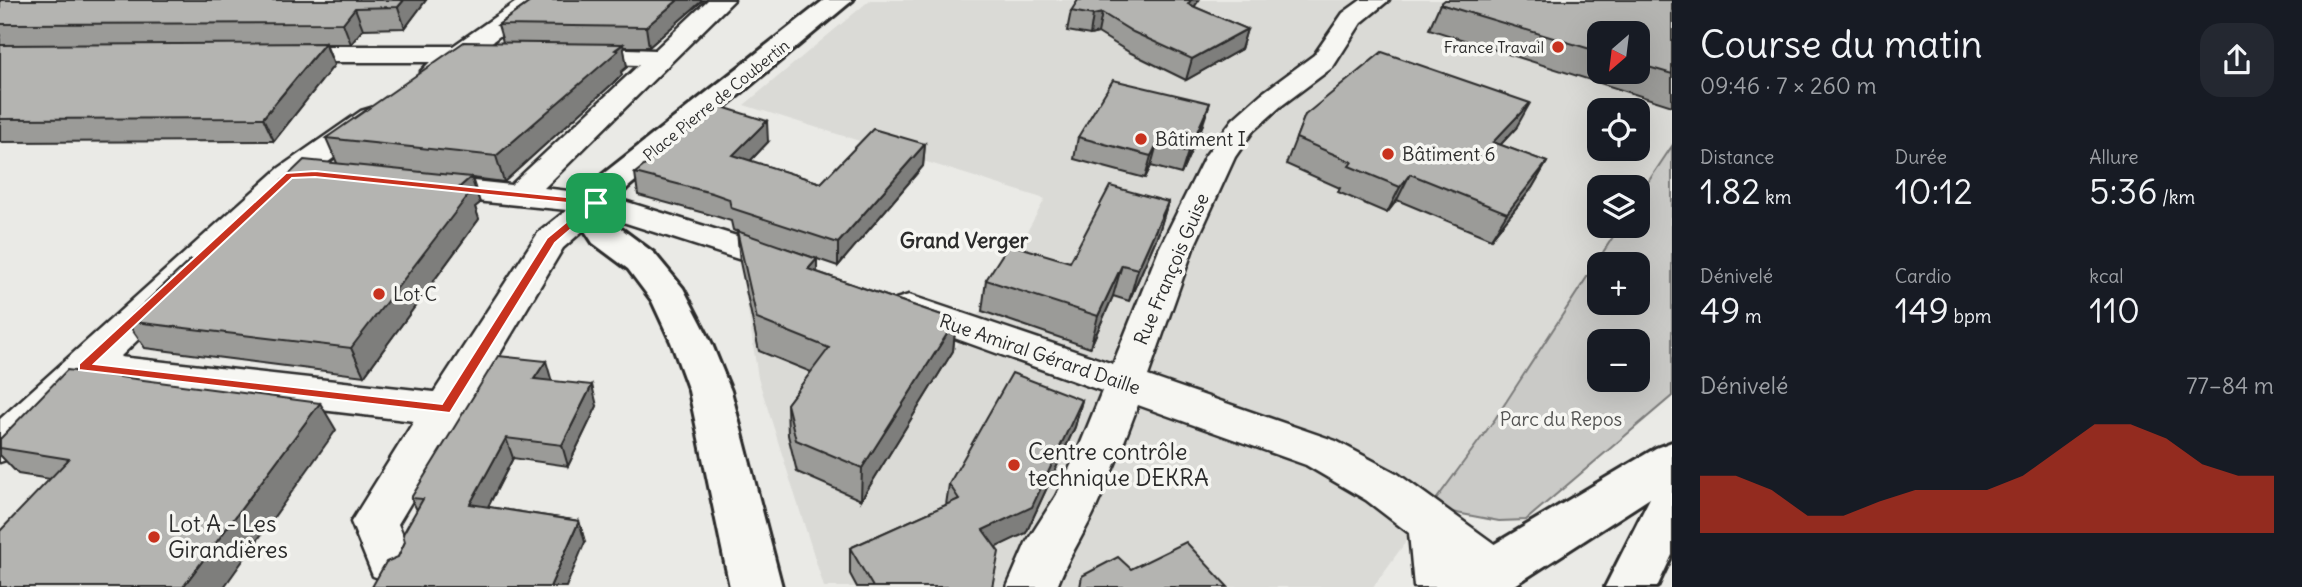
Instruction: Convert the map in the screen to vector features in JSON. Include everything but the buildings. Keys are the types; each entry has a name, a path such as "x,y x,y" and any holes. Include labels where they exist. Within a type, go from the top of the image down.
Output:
{"main road":[{"name":"Place Pierre de Coubertin","path":"596,203 615,181 840,0"},
{"path":"596,203 596,220 606,235 641,261 669,297 691,342 709,391 756,587"},
{"path":"1488,582 1672,461"},
{"path":"1631,587 1672,504"}],"street":[{"path":"414,86 535,0"},
{"path":"519,195 722,0"},
{"name":"Rue François Guise","path":"1032,587 1043,558 1072,510 1098,455 1176,249 1220,156 1243,125 1271,100 1324,61 1352,18 1377,0"},
{"path":"251,54 500,54"},
{"path":"554,55 662,58"},
{"path":"0,445 290,175 392,102"},
{"path":"290,175 334,177"},
{"path":"397,183 596,203 731,244 815,275"},
{"path":"390,561 374,522 551,241 596,203"},
{"name":"Rue Amiral Gérard Daille","path":"873,296 1321,453 1382,486 1431,522 1488,582"},
{"path":"83,367 446,410"},
{"path":"1431,522 1439,587"}],"shaded area":[{"path":"870,0 1567,0 1643,21 1587,21 1587,84 1650,84 1650,23 1672,29 1672,146 1650,179 1650,175 1587,175 1587,238 1612,238 1603,252 1587,252 1587,277 1495,419 1373,587 824,587 758,378 743,277 952,351 992,295 1045,199 744,105"}],"green space":[{"name":"Parc du Repos","path":"1672,146 1672,396 1526,520 1499,521 1430,508 1495,419 1587,277 1587,315 1650,315 1650,252 1603,252 1612,238 1650,238 1650,179"}],"place":[{"name":"France Travail","path":"1558,47"},
{"name":"Bâtiment I","path":"1141,139"},
{"name":"Bâtiment 6","path":"1388,154"},
{"name":"Lot C","path":"379,294"},
{"name":"Centre contrôle technique DEKRA","path":"1014,465"},
{"name":"Lot A - Les Girandières","path":"154,537"}],"district":[{"name":"Grand Verger","path":"964,241"}],"route":[{"path":"315,174 596,203 551,241 446,410 83,367 290,175 315,174"}]}
